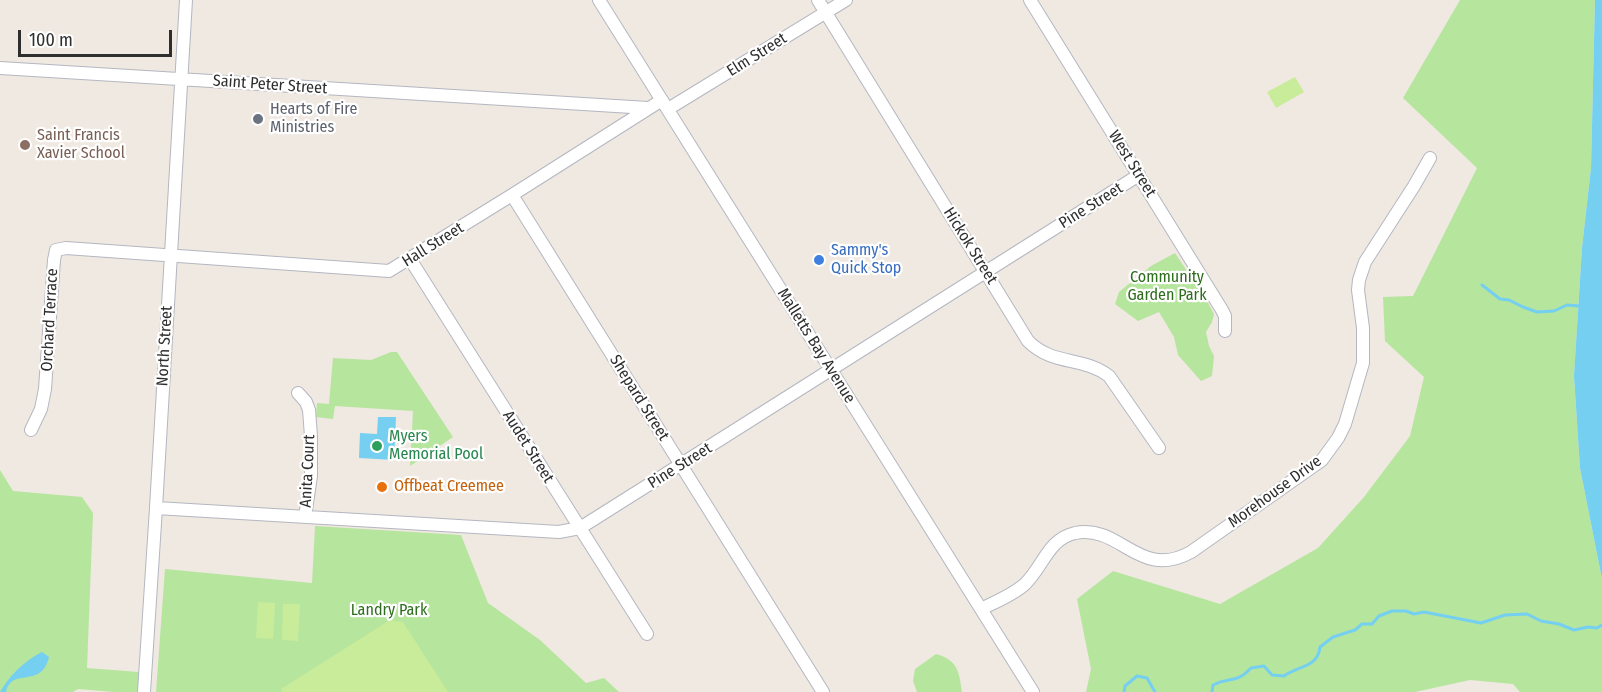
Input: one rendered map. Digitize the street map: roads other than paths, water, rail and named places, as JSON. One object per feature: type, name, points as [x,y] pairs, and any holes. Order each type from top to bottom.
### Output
[{"type":"street","name":"North Street","points":[[144,692],[186,0]]},
{"type":"street","name":"Malletts Bay Avenue","points":[[599,0],[1033,692]]},
{"type":"street","name":"Hickok Street","points":[[818,0],[1028,341],[1051,357],[1091,366],[1109,376],[1159,448]]},
{"type":"street","name":"Elm Street","points":[[665,105],[846,0]]},
{"type":"street","name":"West Street","points":[[1030,0],[1222,310],[1225,331]]},
{"type":"street","name":"Saint Peter Street","points":[[0,68],[648,108]]},
{"type":"street","name":"Hall Street","points":[[170,256],[384,272],[410,259],[648,108],[665,105]]},
{"type":"street","name":"Morehouse Drive","points":[[981,609],[1024,584],[1053,545],[1068,535],[1093,533],[1148,558],[1157,561],[1172,561],[1191,552],[1322,460],[1345,424],[1363,363],[1363,328],[1358,290],[1365,262],[1430,158]]},
{"type":"street","name":"Pine Street","points":[[156,508],[559,532],[580,528],[1139,175]]},
{"type":"street","name":"Shepard Street","points":[[512,195],[823,692]]},
{"type":"street","name":"Orchard Terrace","points":[[31,430],[41,409],[45,388],[56,250],[66,248],[170,256]]},
{"type":"street","name":"Audet Street","points":[[410,259],[647,634]]},
{"type":"street","name":"Anita Court","points":[[298,393],[306,402],[309,410],[311,436],[310,476],[304,517]]},
{"type":"water","points":[[1595,0],[1602,0],[1602,579],[1580,468],[1574,376],[1582,248],[1591,168]]},
{"type":"water","name":"Myers Memorial Pool","points":[[378,417],[396,417],[394,460],[359,458],[360,433],[377,434]]},
{"type":"water","points":[[42,652],[49,657],[40,673],[14,680],[9,684],[6,692],[0,692],[18,669]]},
{"type":"waterway","points":[[1482,285],[1500,299],[1509,300],[1537,312],[1554,311],[1567,305],[1580,306]]},
{"type":"waterway","points":[[1212,692],[1213,685],[1241,677],[1251,668],[1264,666],[1272,675],[1284,676],[1311,663],[1320,647],[1333,637],[1355,630],[1362,624],[1372,624],[1379,616],[1392,611],[1406,611],[1414,614],[1424,612],[1481,623],[1505,615],[1527,614],[1541,621],[1559,624],[1574,630],[1597,628],[1602,625]]},
{"type":"waterway","points":[[1124,692],[1125,686],[1137,676],[1147,678],[1155,692]]},
{"type":"place","name":"Hearts of Fire Ministries","points":[[258,119]]},
{"type":"place","name":"Saint Francis Xavier School","points":[[25,145]]},
{"type":"place","name":"Sammy's Quick Stop","points":[[819,260]]},
{"type":"place","name":"Myers Memorial Pool","points":[[377,446]]},
{"type":"place","name":"Offbeat Creemee","points":[[382,487]]},
{"type":"park label","name":"Community Garden Park","points":[[1167,287]]},
{"type":"park label","name":"Landry Park","points":[[389,611]]}]
